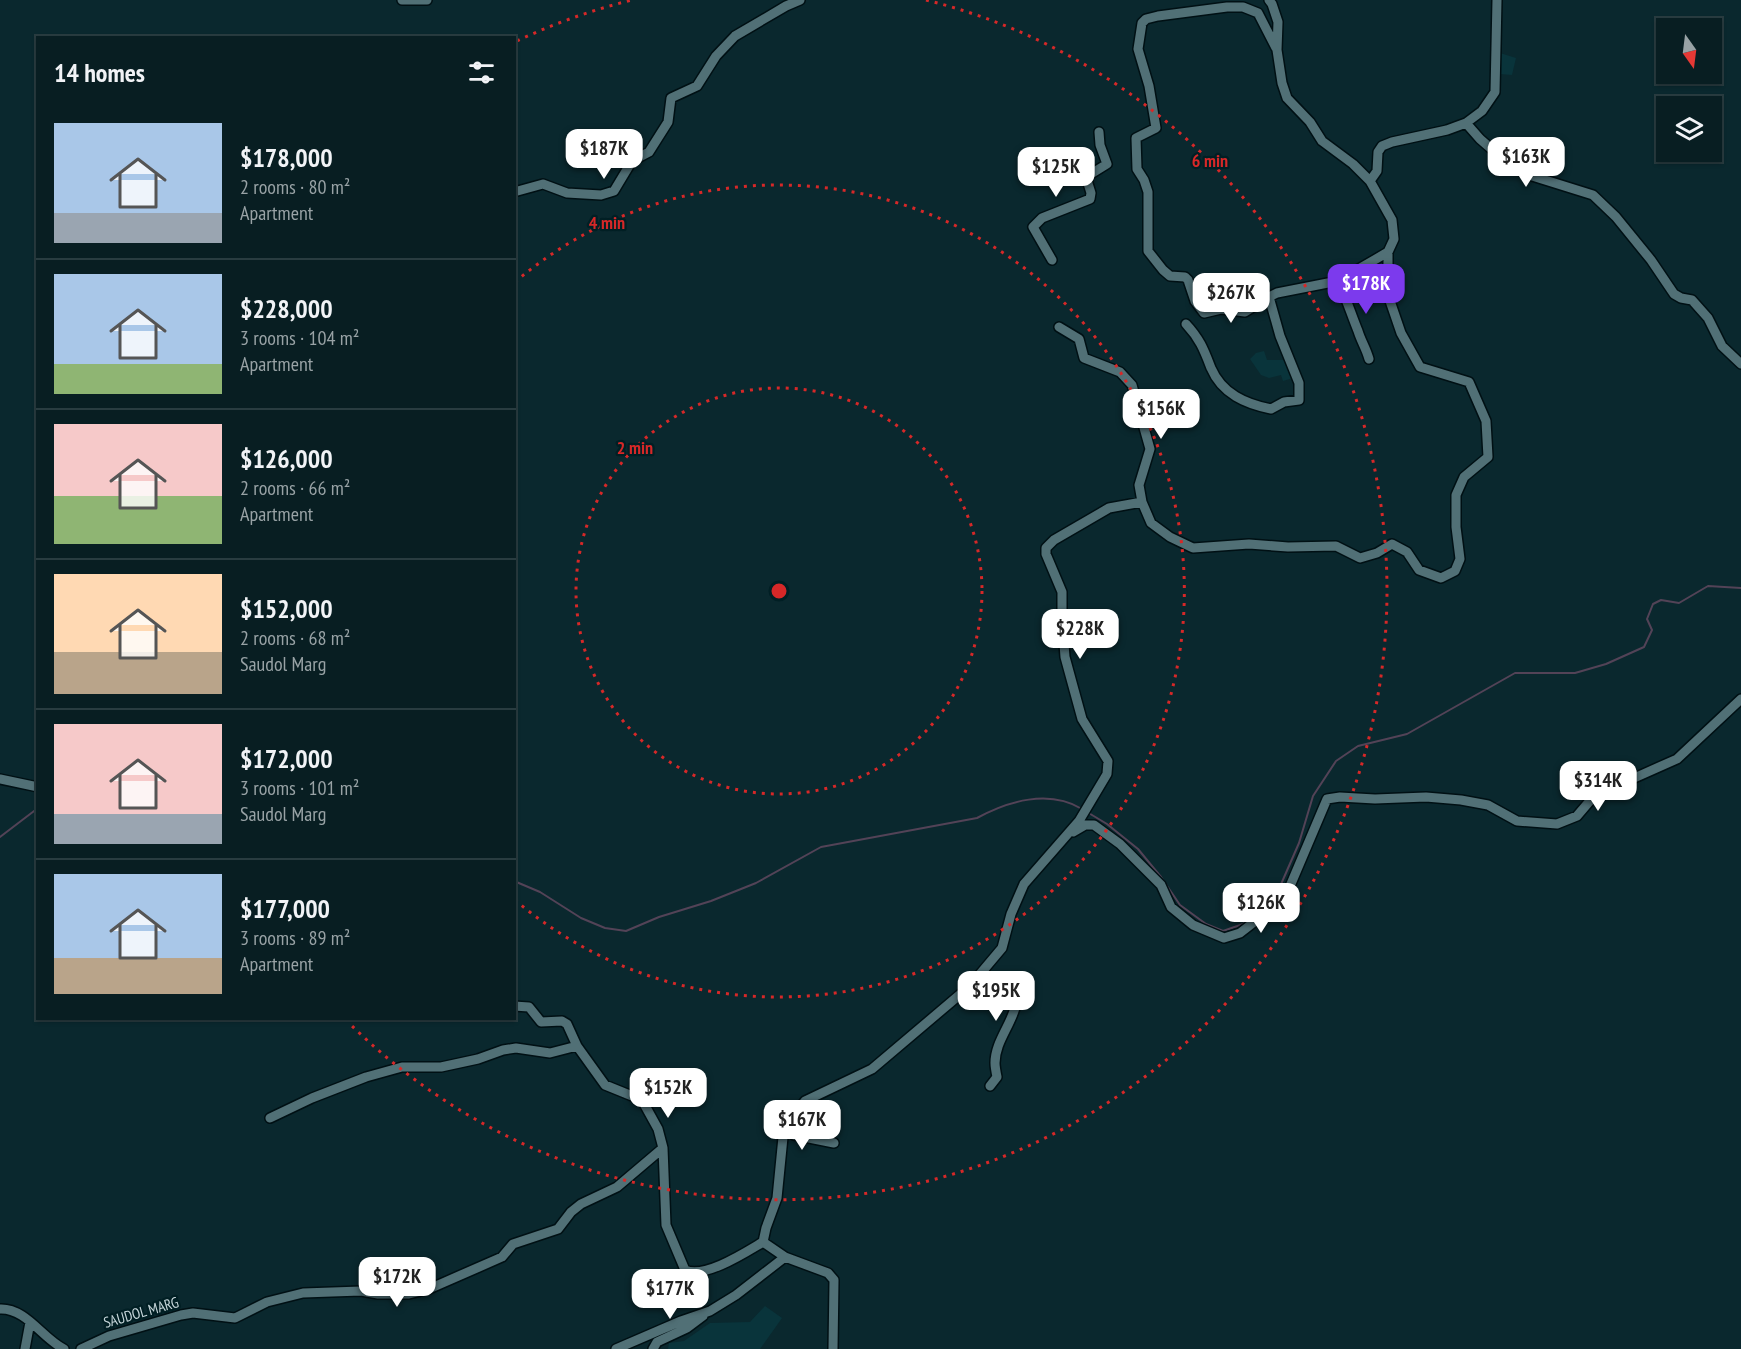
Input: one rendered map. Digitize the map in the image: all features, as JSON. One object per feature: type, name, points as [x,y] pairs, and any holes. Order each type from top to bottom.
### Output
[{"type":"street","points":[[402,0],[427,0]]},
{"type":"street","points":[[516,191],[543,184],[567,193],[601,195],[614,191],[632,161],[649,152],[668,122],[671,98],[697,86],[716,56],[735,36],[800,0]]},
{"type":"street","points":[[1059,327],[1079,339],[1084,358],[1120,372],[1132,385],[1150,449],[1139,485],[1142,502],[1151,523],[1170,537],[1193,548],[1249,544],[1288,547],[1336,546],[1360,558],[1377,553],[1392,544],[1407,552],[1419,570],[1441,578],[1455,571],[1460,559],[1456,528],[1456,495],[1464,477],[1488,457],[1486,421],[1469,382],[1420,367],[1401,333],[1388,295],[1388,252],[1394,239],[1392,220],[1370,181],[1353,164],[1322,141],[1310,122],[1287,98],[1277,50],[1278,22],[1269,0]]},
{"type":"street","points":[[1370,181],[1377,171],[1378,152],[1382,146],[1438,133],[1466,123],[1482,111],[1495,92],[1497,0]]},
{"type":"street","points":[[1277,50],[1258,13],[1243,7],[1158,15],[1142,23],[1138,49],[1149,86],[1156,128],[1136,138],[1137,169],[1148,192],[1148,251],[1170,276],[1185,277],[1188,280],[1196,301],[1204,312],[1221,309],[1245,312],[1277,293],[1338,280],[1388,252]]},
{"type":"street","points":[[1466,123],[1480,139],[1510,165],[1529,175],[1593,195],[1616,217],[1651,260],[1674,294],[1692,300],[1708,318],[1722,346],[1741,364]]},
{"type":"street","points":[[1052,260],[1033,227],[1042,218],[1090,199],[1091,193],[1086,177],[1107,164],[1100,145],[1100,132]]},
{"type":"street","points":[[1338,280],[1359,334],[1365,343],[1369,359]]},
{"type":"street","points":[[1186,324],[1204,346],[1212,371],[1221,384],[1237,399],[1271,409],[1284,402],[1299,400],[1297,378],[1280,336],[1269,297]]},
{"type":"street","points":[[764,1242],[766,1228],[777,1198],[784,1128],[805,1101],[872,1069],[970,986],[1002,948],[1011,914],[1024,884],[1068,834],[1088,807],[1107,774],[1108,761],[1082,719],[1065,657],[1062,592],[1046,549],[1054,540],[1109,508],[1142,502]]},
{"type":"street","points":[[1068,834],[1085,825],[1094,825],[1120,844],[1161,885],[1171,907],[1193,925],[1224,938],[1240,933],[1285,898],[1327,799],[1340,797],[1449,799],[1488,805],[1517,821],[1557,824],[1577,816],[1600,789],[1632,779],[1677,759],[1741,699]]},
{"type":"street","points":[[0,779],[36,787]]},
{"type":"street","points":[[970,986],[1009,983],[1016,986],[1019,997],[1009,1026],[998,1047],[994,1062],[997,1077],[990,1086]]},
{"type":"street","points":[[516,1006],[529,1007],[542,1022],[562,1021],[567,1024],[577,1046],[605,1085],[642,1100],[658,1129],[663,1148],[666,1226],[686,1270],[695,1273],[731,1261],[764,1242]]},
{"type":"street","points":[[270,1118],[312,1098],[366,1077],[402,1067],[441,1067],[469,1062],[516,1048],[550,1053],[577,1046]]},
{"type":"street","points":[[784,1128],[794,1136],[834,1143]]},
{"type":"street","name":"SAUDOL MARG","points":[[81,1349],[110,1336],[182,1315],[193,1313],[235,1318],[267,1302],[303,1293],[362,1291],[378,1294],[410,1294],[429,1289],[502,1257],[513,1244],[558,1229],[571,1212],[581,1204],[617,1187],[663,1148]]},
{"type":"street","points":[[764,1242],[785,1257],[828,1273],[834,1280],[833,1349]]},
{"type":"street","points":[[653,1349],[657,1342],[687,1328],[736,1295],[785,1257]]},
{"type":"street","points":[[0,1309],[8,1309],[28,1319],[45,1337],[63,1349]]},
{"type":"street","points":[[616,1349],[710,1311]]},
{"type":"street","points":[[25,1349],[30,1322]]},
{"type":"shaded area","points":[[1500,53],[1516,58],[1512,75],[1500,74]]},
{"type":"shaded area","points":[[1264,351],[1267,360],[1287,360],[1293,378],[1283,381],[1281,375],[1269,378],[1261,375],[1250,359],[1256,353]]},
{"type":"shaded area","points":[[765,1306],[782,1318],[760,1349],[668,1349],[669,1343],[684,1341],[710,1323],[750,1322]]},
{"type":"waterway","points":[[1087,812],[1107,824],[1138,849],[1180,905],[1206,924],[1223,931],[1243,924],[1275,898],[1299,843],[1313,796],[1336,761],[1358,746],[1407,734],[1515,673],[1575,673],[1606,664],[1644,647],[1652,630],[1647,619],[1653,604],[1661,600],[1679,603],[1708,586],[1741,588]]},
{"type":"waterway","points":[[516,882],[540,892],[581,918],[605,928],[626,931],[756,883],[821,847],[977,818],[1015,802],[1056,800],[1082,809]]},
{"type":"waterway","points":[[0,837],[36,810]]}]
